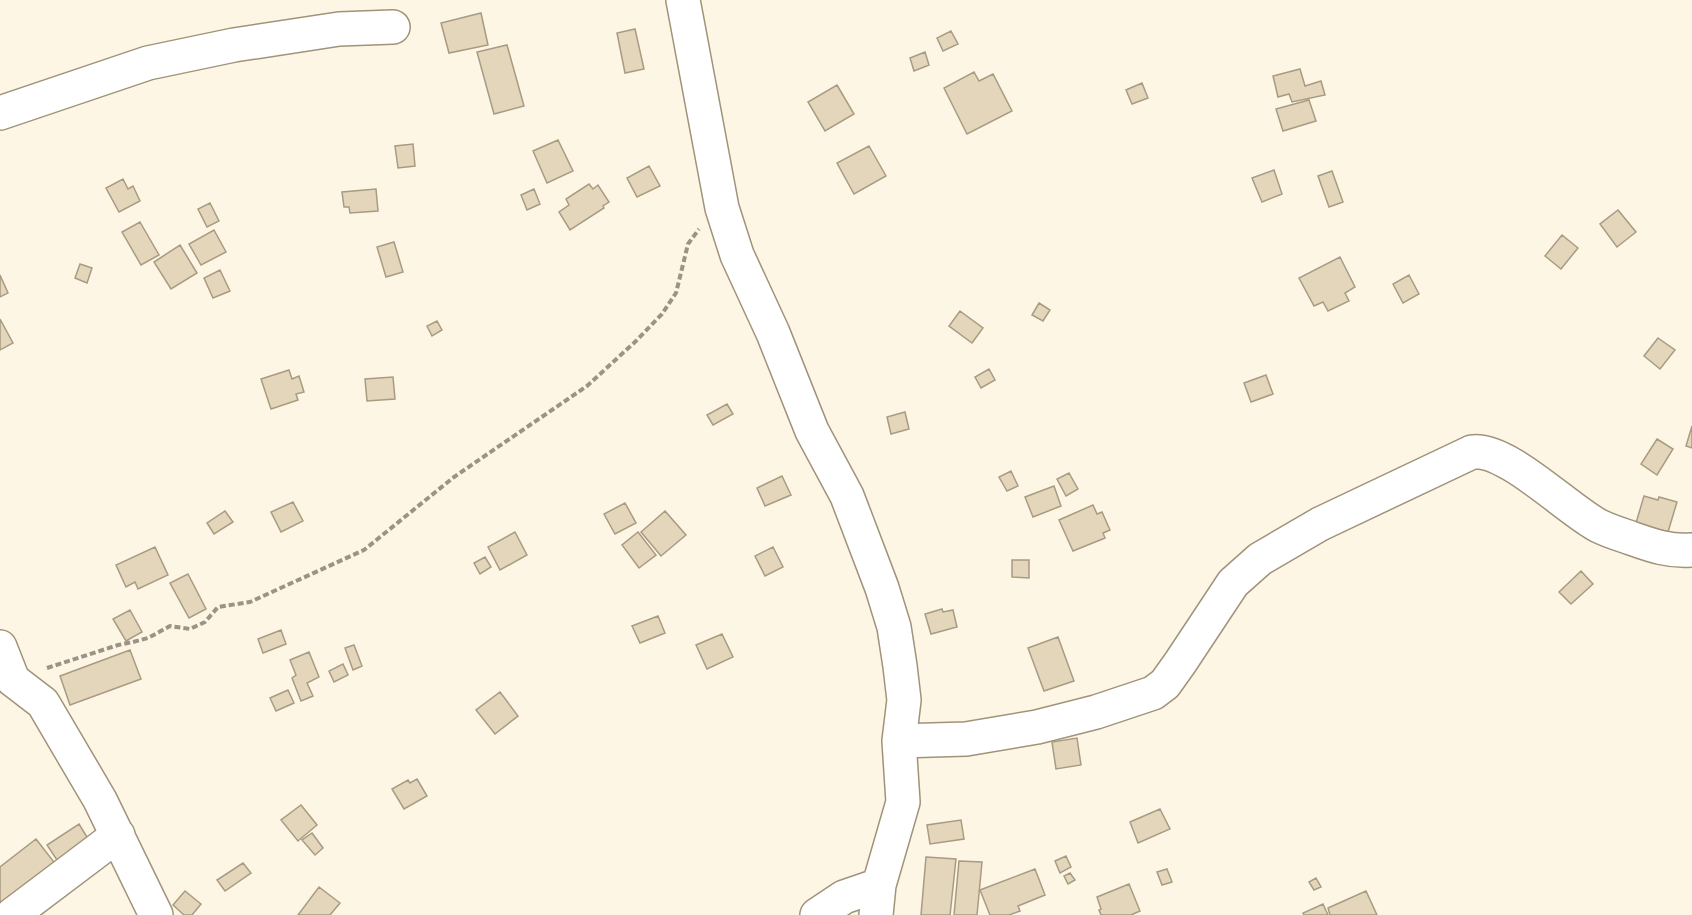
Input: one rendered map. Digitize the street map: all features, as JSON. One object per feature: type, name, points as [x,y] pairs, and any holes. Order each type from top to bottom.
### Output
[{"type":"street","points":[[684,0],[722,208],[737,255],[773,333],[812,431],[848,496],[894,627],[900,666],[904,700],[899,741],[903,802],[878,900],[844,897],[817,915]]},
{"type":"street","points":[[0,113],[148,63],[234,45],[339,28],[393,27]]},
{"type":"street","points":[[899,741],[966,739],[1037,727],[1096,712],[1153,693],[1165,684],[1233,583],[1260,559],[1320,524],[1472,452],[1486,452],[1506,462],[1598,526],[1657,548],[1671,551],[1692,550]]},
{"type":"street","points":[[0,647],[13,680],[43,704],[100,800],[156,915]]},
{"type":"street","points":[[12,915],[118,835]]},
{"type":"path","points":[[13,680],[118,645],[148,638],[170,626],[190,628],[206,622],[218,607],[250,602],[364,550],[454,477],[587,386],[636,341],[662,314],[676,293],[688,244],[704,222],[722,208]]},
{"type":"building","points":[[481,13],[488,45],[449,53],[441,23]]},
{"type":"building","points":[[635,29],[644,69],[625,73],[617,33]]},
{"type":"building","points":[[951,31],[958,44],[943,51],[937,38]]},
{"type":"building","points":[[507,45],[524,106],[494,114],[477,52]]},
{"type":"building","points":[[925,52],[929,65],[914,71],[910,58]]},
{"type":"building","points":[[1300,69],[1305,86],[1321,81],[1325,95],[1292,102],[1289,94],[1278,97],[1273,76]]},
{"type":"building","points":[[974,72],[979,81],[993,74],[1012,111],[967,134],[944,88]]},
{"type":"building","points":[[1142,83],[1148,98],[1132,104],[1126,90]]},
{"type":"building","points":[[837,85],[854,114],[825,131],[808,102]]},
{"type":"building","points":[[1309,100],[1316,121],[1283,131],[1276,109]]},
{"type":"building","points":[[558,140],[573,171],[547,183],[533,151]]},
{"type":"building","points":[[413,144],[415,166],[398,168],[395,146]]},
{"type":"building","points":[[869,146],[886,176],[854,194],[837,163]]},
{"type":"building","points":[[649,166],[660,186],[637,197],[627,178]]},
{"type":"building","points":[[1274,170],[1282,194],[1262,202],[1252,178]]},
{"type":"building","points":[[1332,171],[1343,202],[1329,207],[1318,176]]},
{"type":"building","points":[[123,179],[128,189],[133,186],[140,201],[119,212],[106,188]]},
{"type":"building","points":[[589,184],[593,189],[598,185],[609,202],[603,206],[604,208],[570,230],[559,212],[569,205],[566,199]]},
{"type":"building","points":[[376,189],[378,211],[350,213],[349,207],[344,207],[342,192]]},
{"type":"building","points":[[534,189],[540,204],[527,210],[521,195]]},
{"type":"building","points":[[210,203],[219,221],[207,227],[198,209]]},
{"type":"building","points":[[1618,210],[1636,232],[1617,247],[1600,224]]},
{"type":"building","points":[[140,222],[159,255],[141,265],[122,232]]},
{"type":"building","points":[[214,230],[226,252],[201,265],[189,244]]},
{"type":"building","points":[[1562,235],[1578,248],[1561,269],[1545,256]]},
{"type":"building","points":[[394,242],[403,272],[386,277],[377,247]]},
{"type":"building","points":[[180,245],[197,273],[171,289],[154,262]]},
{"type":"building","points":[[1340,257],[1355,287],[1345,293],[1349,301],[1328,311],[1323,302],[1314,306],[1299,278]]},
{"type":"building","points":[[80,264],[92,268],[87,283],[75,278]]},
{"type":"building","points":[[220,270],[230,291],[213,298],[204,278]]},
{"type":"building","points":[[0,275],[8,293],[0,297]]},
{"type":"building","points":[[1409,275],[1419,294],[1403,303],[1393,284]]},
{"type":"building","points":[[1039,303],[1050,310],[1043,321],[1032,315]]},
{"type":"building","points":[[960,311],[983,328],[972,343],[949,326]]},
{"type":"building","points":[[0,319],[13,343],[0,350]]},
{"type":"building","points":[[437,321],[442,330],[432,336],[427,326]]},
{"type":"building","points":[[1658,338],[1675,350],[1660,369],[1644,356]]},
{"type":"building","points":[[989,369],[995,380],[981,388],[975,377]]},
{"type":"building","points":[[289,370],[292,379],[299,376],[304,392],[296,394],[298,400],[271,409],[261,379]]},
{"type":"building","points":[[1266,375],[1273,394],[1251,402],[1244,383]]},
{"type":"building","points":[[393,377],[395,399],[367,401],[365,379]]},
{"type":"building","points":[[727,404],[733,414],[713,425],[707,415]]},
{"type":"building","points":[[905,412],[909,429],[891,434],[887,417]]},
{"type":"building","points":[[1692,426],[1692,448],[1686,446]]},
{"type":"building","points":[[1657,439],[1673,449],[1657,475],[1641,464]]},
{"type":"building","points":[[1011,471],[1018,486],[1007,491],[999,477]]},
{"type":"building","points":[[1069,473],[1078,489],[1066,496],[1057,479]]},
{"type":"building","points":[[782,476],[791,495],[765,506],[757,488]]},
{"type":"building","points":[[1054,486],[1061,506],[1033,517],[1025,497]]},
{"type":"building","points":[[1644,496],[1677,502],[1668,532],[1636,523]]},
{"type":"building","points":[[293,502],[303,521],[281,532],[271,512]]},
{"type":"building","points":[[625,503],[636,523],[615,534],[604,514]]},
{"type":"building","points":[[1093,505],[1097,514],[1102,512],[1110,530],[1103,533],[1105,538],[1073,551],[1059,520]]},
{"type":"building","points":[[225,511],[233,522],[214,534],[207,523]]},
{"type":"building","points":[[665,511],[686,535],[661,556],[641,532]]},
{"type":"building","points":[[515,532],[527,555],[500,570],[488,547]]},
{"type":"building","points":[[638,532],[656,555],[639,568],[622,545]]},
{"type":"building","points":[[155,547],[168,575],[138,589],[135,582],[126,587],[116,565]]},
{"type":"building","points":[[773,547],[783,567],[765,576],[755,556]]},
{"type":"building","points":[[485,557],[491,567],[480,574],[474,563]]},
{"type":"building","points":[[1012,560],[1029,560],[1029,578],[1012,577]]},
{"type":"building","points":[[1581,571],[1593,584],[1571,604],[1559,592]]},
{"type":"building","points":[[188,574],[206,609],[189,618],[170,583]]},
{"type":"building","points":[[942,609],[943,612],[953,610],[957,627],[931,634],[925,614]]},
{"type":"building","points":[[130,610],[142,632],[126,641],[113,619]]},
{"type":"building","points":[[658,616],[665,633],[640,643],[632,626]]},
{"type":"building","points":[[281,630],[286,644],[263,653],[258,639]]},
{"type":"building","points":[[722,634],[733,657],[707,669],[696,645]]},
{"type":"building","points":[[1058,637],[1074,681],[1044,691],[1028,648]]},
{"type":"building","points":[[354,645],[362,666],[353,670],[345,648]]},
{"type":"building","points":[[130,650],[141,679],[70,705],[60,676]]},
{"type":"building","points":[[309,652],[319,677],[307,683],[313,696],[301,701],[292,678],[296,675],[290,660]]},
{"type":"building","points":[[343,664],[348,675],[334,682],[329,671]]},
{"type":"building","points":[[288,690],[294,703],[276,711],[270,698]]},
{"type":"building","points":[[500,692],[518,716],[495,734],[476,710]]},
{"type":"building","points":[[1077,738],[1081,765],[1056,769],[1052,742]]},
{"type":"building","points":[[417,779],[427,796],[404,809],[392,789],[408,780],[410,783]]},
{"type":"building","points":[[301,805],[317,825],[298,841],[281,820]]},
{"type":"building","points":[[1160,809],[1170,829],[1138,843],[1130,822]]},
{"type":"building","points":[[961,820],[964,839],[930,844],[927,825]]},
{"type":"building","points":[[79,824],[90,842],[59,863],[47,845]]},
{"type":"building","points":[[312,833],[323,848],[315,855],[302,840]]},
{"type":"building","points":[[36,839],[57,866],[0,911],[0,867]]},
{"type":"building","points":[[1066,856],[1071,867],[1060,873],[1055,861]]},
{"type":"building","points":[[926,857],[956,859],[950,915],[921,915]]},
{"type":"building","points":[[959,861],[982,862],[977,915],[954,915]]},
{"type":"building","points":[[243,863],[251,873],[225,891],[217,880]]},
{"type":"building","points":[[1035,869],[1045,895],[1018,906],[1020,911],[1009,915],[990,915],[980,890]]},
{"type":"building","points":[[1167,869],[1172,882],[1162,885],[1157,872]]},
{"type":"building","points":[[1070,873],[1075,880],[1068,884],[1064,876]]},
{"type":"building","points":[[1316,878],[1321,887],[1314,890],[1309,882]]},
{"type":"building","points":[[1129,884],[1140,911],[1131,915],[1101,915],[1097,897]]},
{"type":"building","points":[[319,887],[340,903],[330,915],[298,915]]},
{"type":"building","points":[[185,891],[201,904],[192,915],[184,915],[173,905]]},
{"type":"building","points":[[1366,891],[1377,915],[1330,915],[1328,908]]},
{"type":"building","points":[[1323,904],[1328,915],[1304,915],[1303,913]]}]
